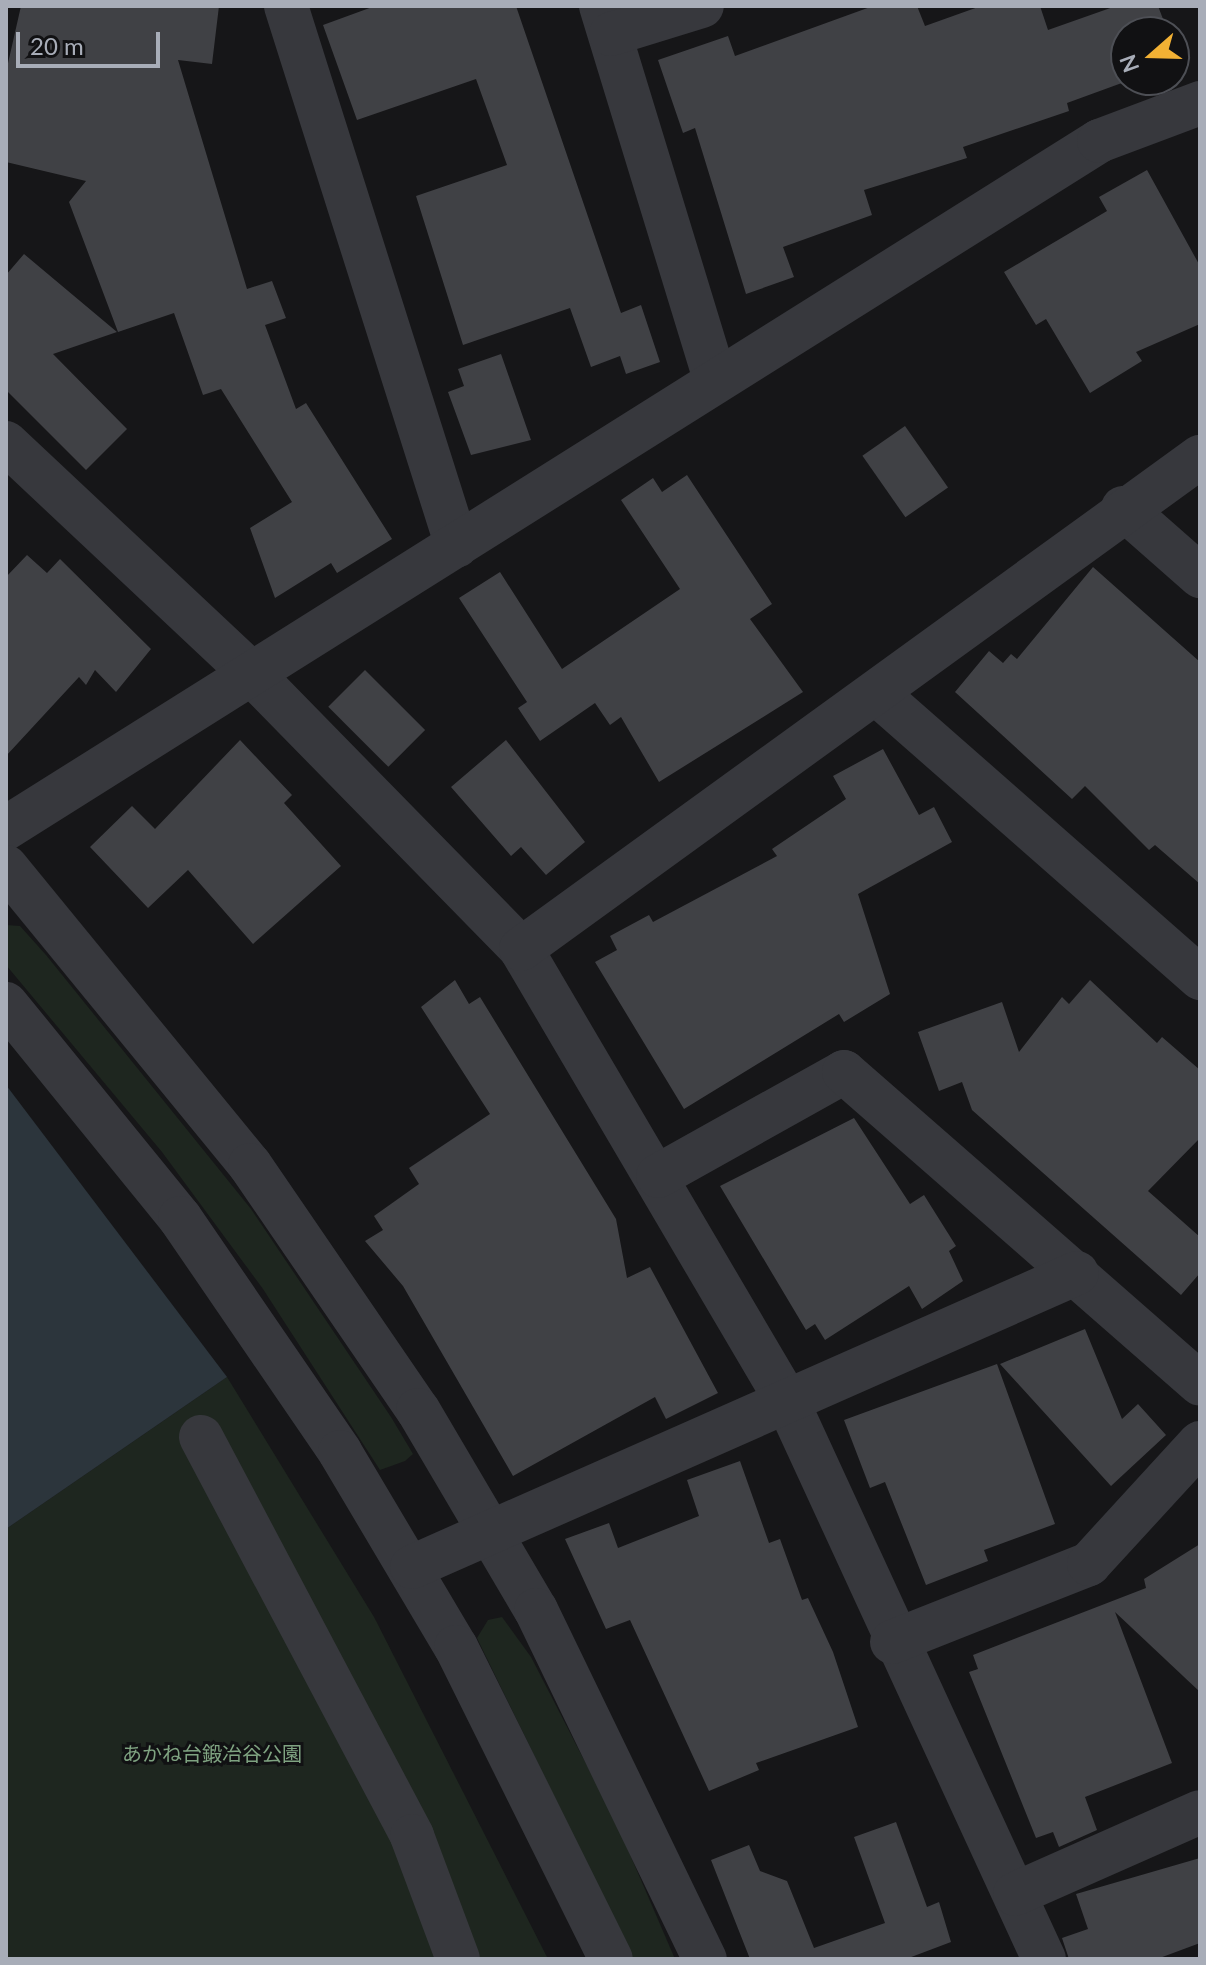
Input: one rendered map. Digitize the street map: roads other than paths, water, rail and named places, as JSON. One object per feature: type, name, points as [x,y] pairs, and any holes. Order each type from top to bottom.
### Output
[{"type":"street","points":[[286,6],[457,546]]},
{"type":"street","points":[[702,6],[606,20],[716,381]]},
{"type":"street","points":[[6,828],[1099,141],[1200,103]]},
{"type":"street","points":[[6,443],[252,674],[521,949],[658,1176],[788,1403],[892,1642],[1044,1959]]},
{"type":"street","points":[[521,949],[876,693],[1123,508],[1200,457]]},
{"type":"street","points":[[1123,508],[1200,576]]},
{"type":"street","points":[[876,693],[1200,978]]},
{"type":"street","points":[[6,867],[250,1165],[342,1293],[493,1532],[705,1959]]},
{"type":"street","points":[[6,1004],[189,1230],[412,1567],[611,1959]]},
{"type":"street","points":[[658,1176],[844,1072],[1077,1273],[1200,1384]]},
{"type":"street","points":[[412,1567],[1077,1273]]},
{"type":"street","points":[[201,1437],[412,1836],[458,1959]]},
{"type":"street","points":[[892,1642],[1089,1564],[1200,1443]]},
{"type":"street","points":[[1015,1894],[1200,1812]]},
{"type":"park label","name":"あかね台鍛冶谷公園","points":[[212,1753]]}]
